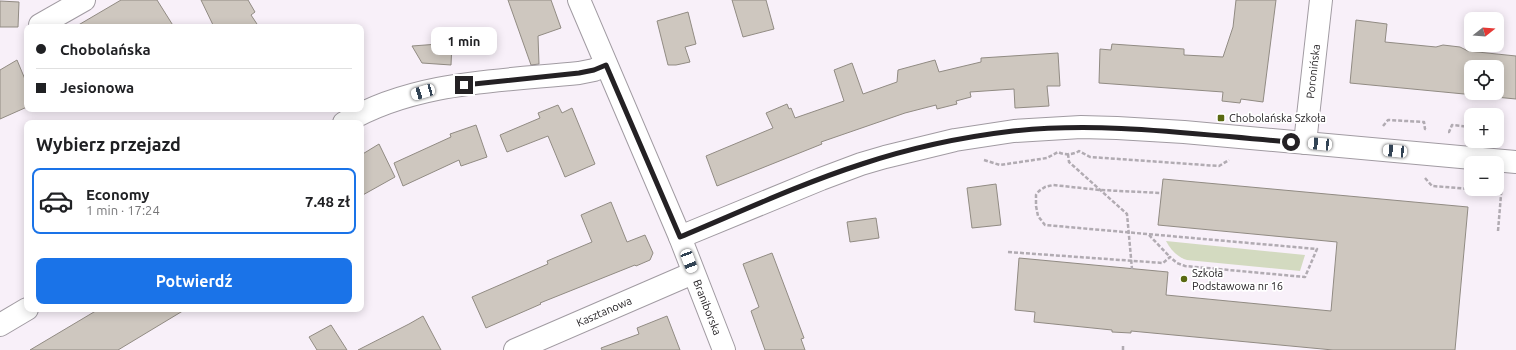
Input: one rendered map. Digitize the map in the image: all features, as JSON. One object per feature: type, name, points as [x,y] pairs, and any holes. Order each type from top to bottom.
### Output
[{"type":"street","points":[[42,24],[84,0]]},
{"type":"street","name":"Braniborska","points":[[579,0],[680,237],[724,350]]},
{"type":"street","name":"Poronińska","points":[[1305,143],[1321,0]]},
{"type":"street","points":[[350,120],[368,110],[393,100],[423,92],[476,83],[579,73],[594,70],[606,65]]},
{"type":"street","points":[[680,237],[821,178],[861,164],[931,146],[1014,131],[1117,128],[1516,162]]},
{"type":"street","name":"Kasztanowa","points":[[515,350],[693,272]]},
{"type":"street","points":[[0,324],[24,311]]},
{"type":"path","points":[[1079,151],[1090,157],[1219,166],[1234,159]]},
{"type":"path","points":[[979,159],[1000,165],[1047,158],[1058,152]]},
{"type":"path","points":[[1062,154],[1075,154]]},
{"type":"path","points":[[1068,154],[1069,162],[1127,214],[1132,269]]},
{"type":"path","points":[[1148,234],[1170,257],[1177,263],[1185,266],[1305,277],[1317,249],[1128,232],[1045,225],[1038,216],[1036,206],[1036,195],[1045,187],[1054,185],[1100,190],[1161,193]]},
{"type":"path","points":[[1498,231],[1501,196]]},
{"type":"path","points":[[1008,252],[1163,263],[1170,257]]},
{"type":"green space","points":[[1166,241],[1305,255],[1300,271],[1187,260],[1175,253]]},
{"type":"building","points":[[121,0],[157,0],[172,24],[80,24]]},
{"type":"building","points":[[201,0],[248,0],[255,12],[251,15],[257,24],[213,24]]},
{"type":"building","points":[[508,0],[551,0],[561,28],[538,36],[539,64],[531,65]]},
{"type":"building","points":[[732,0],[766,0],[774,29],[743,37]]},
{"type":"building","points":[[1236,0],[1276,0],[1263,102],[1241,99],[1240,103],[1222,101],[1223,92],[1099,83],[1100,49],[1111,50],[1112,44],[1184,49],[1184,55],[1223,57],[1233,27]]},
{"type":"building","points":[[0,1],[19,2],[18,27],[0,27]]},
{"type":"building","points":[[688,12],[696,44],[685,47],[690,62],[668,65],[657,21]]},
{"type":"building","points":[[1356,20],[1387,24],[1385,42],[1436,47],[1443,45],[1460,47],[1464,49],[1464,52],[1516,56],[1516,99],[1504,98],[1504,60],[1464,60],[1464,94],[1350,83]]},
{"type":"building","points":[[452,43],[451,65],[422,63],[412,46]]},
{"type":"building","points":[[1058,53],[1060,86],[1047,86],[1049,106],[1015,108],[1014,89],[970,92],[971,97],[956,101],[957,104],[937,109],[936,105],[905,113],[821,142],[822,144],[717,186],[706,156],[773,128],[766,113],[787,104],[789,109],[791,108],[795,118],[844,101],[834,70],[852,63],[863,94],[897,82],[898,70],[935,60],[939,72],[981,62],[981,58]]},
{"type":"building","points":[[17,60],[24,77],[24,108],[0,119],[0,70]]},
{"type":"building","points":[[558,105],[562,113],[572,108],[595,164],[565,177],[548,136],[507,152],[500,135],[540,118],[538,113]]},
{"type":"building","points":[[476,125],[487,157],[461,166],[459,160],[403,186],[394,163],[451,137],[450,134]]},
{"type":"building","points":[[379,144],[395,177],[364,194],[364,153]]},
{"type":"building","points":[[1163,179],[1468,207],[1455,350],[1333,350],[1131,331],[1131,333],[1112,332],[1112,330],[1034,322],[1035,312],[1015,310],[1019,258],[1168,272],[1166,295],[1331,311],[1337,242],[1158,225]]},
{"type":"building","points":[[996,184],[1001,225],[972,228],[967,188]]},
{"type":"building","points":[[611,202],[627,242],[645,235],[653,253],[650,260],[540,303],[541,304],[486,328],[472,297],[548,264],[547,261],[592,242],[581,215]]},
{"type":"building","points":[[876,218],[879,238],[850,242],[847,222]]},
{"type":"building","points":[[772,253],[804,338],[801,339],[805,350],[765,350],[751,311],[759,307],[743,264]]},
{"type":"building","points":[[94,312],[181,312],[118,350],[30,350]]},
{"type":"building","points":[[423,316],[441,350],[358,350],[409,324]]},
{"type":"building","points":[[667,316],[680,350],[602,350],[601,348],[639,334],[637,328]]},
{"type":"building","points":[[331,325],[347,350],[317,350],[309,337]]},
{"type":"place","name":"Chobolańska Szkoła","points":[[1221,118]]},
{"type":"place","name":"Szkoła Podstawowa nr 16","points":[[1184,279]]},
{"type":"route","points":[[464,85],[587,72],[606,65],[680,237],[821,178],[861,164],[955,140],[986,135],[1014,131],[1081,127],[1184,132],[1291,142]]}]
